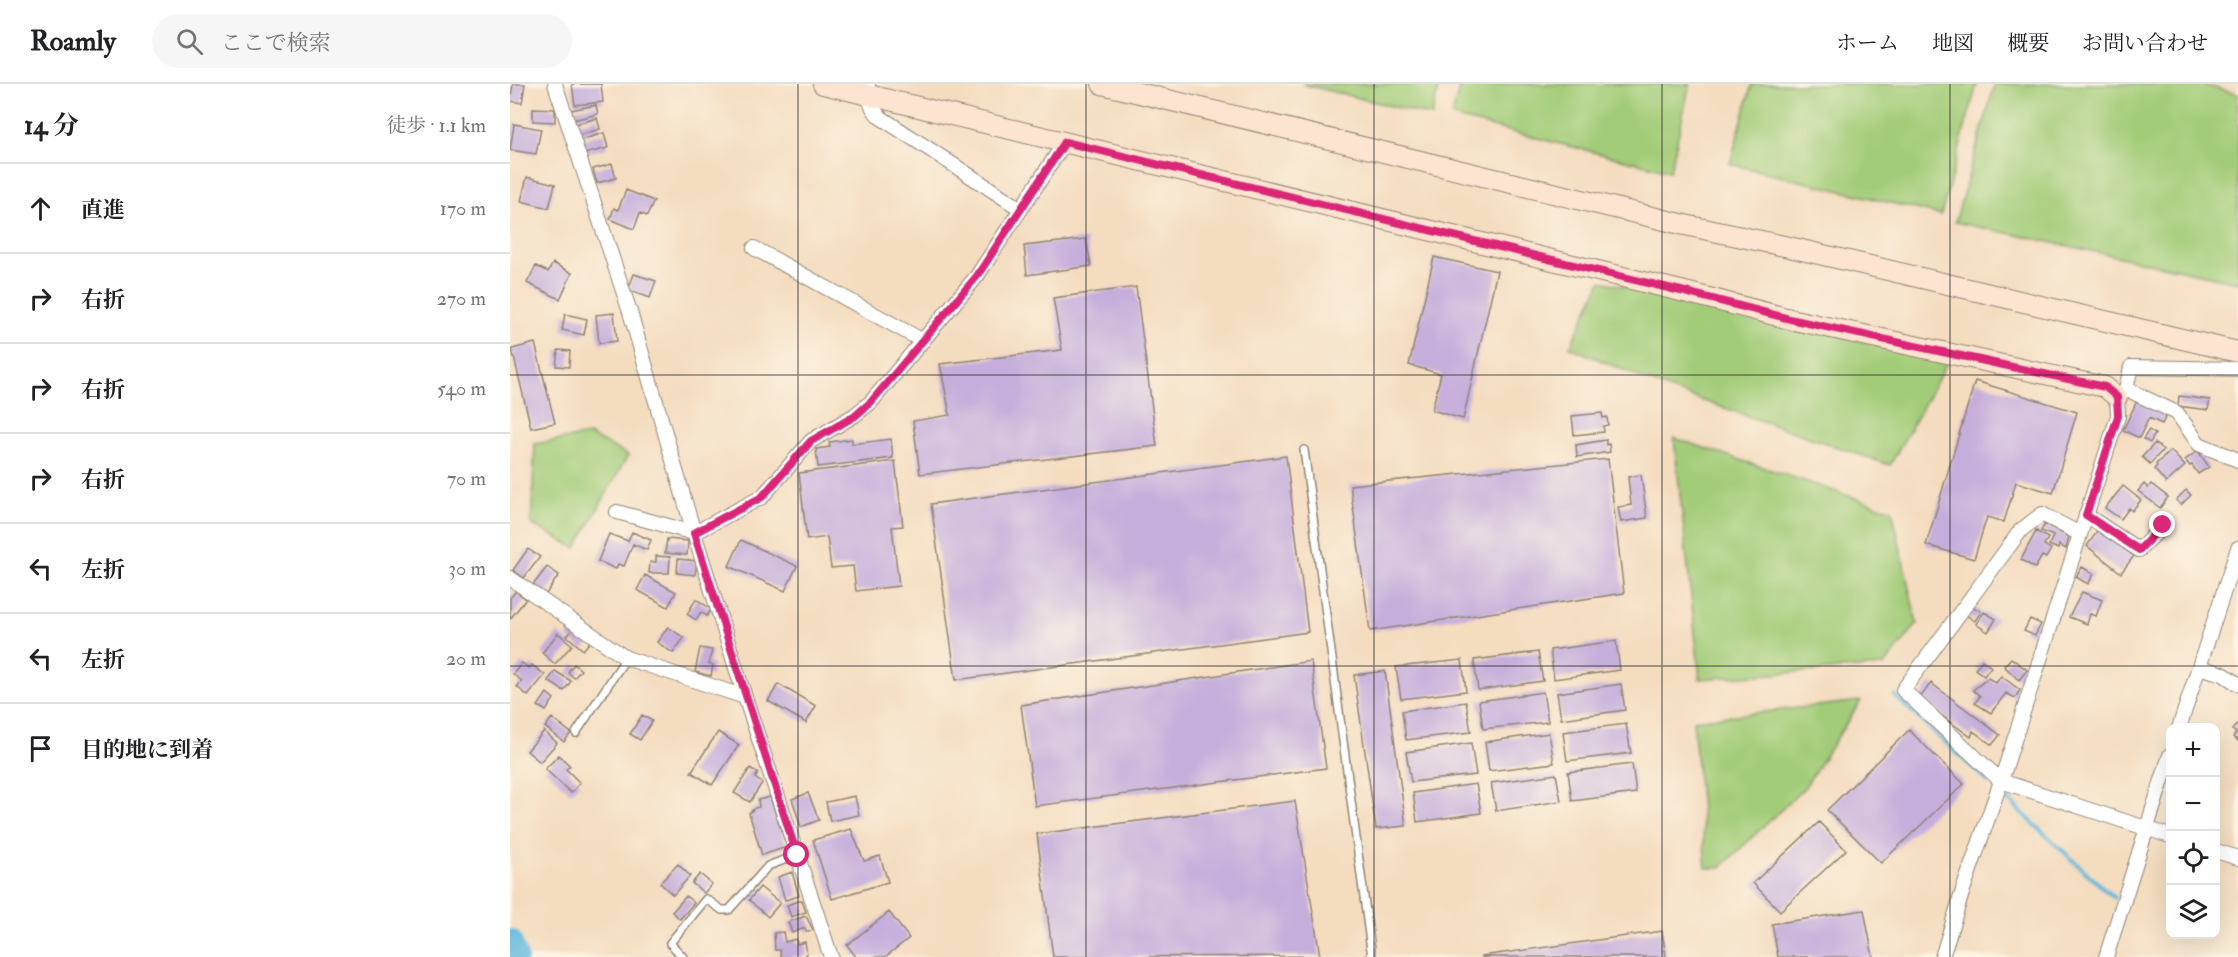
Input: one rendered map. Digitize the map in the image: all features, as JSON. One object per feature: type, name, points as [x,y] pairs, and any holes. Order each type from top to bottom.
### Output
[{"type":"street","points":[[555,84],[630,312],[694,533],[745,697],[831,957]]},
{"type":"street","points":[[823,84],[868,89],[1065,142],[1794,320],[2105,387],[2177,413],[2199,444],[2238,460]]},
{"type":"street","points":[[1102,84],[1685,225],[2238,352]]},
{"type":"street","points":[[868,89],[871,108],[880,117],[1021,210]]},
{"type":"street","points":[[617,512],[694,533],[762,497],[811,441],[855,416],[871,402],[977,276],[1065,142]]},
{"type":"street","points":[[754,248],[923,340]]},
{"type":"street","points":[[1942,957],[2118,416],[2122,393],[2131,367],[2238,369]]},
{"type":"street","points":[[2080,534],[2042,514],[2021,530],[1903,690],[2001,781],[2166,835]]},
{"type":"street","points":[[2086,515],[2139,550],[2163,525]]},
{"type":"street","points":[[2181,723],[2238,548]]},
{"type":"street","points":[[510,578],[626,658],[745,697]]},
{"type":"street","points":[[2199,667],[2223,674],[2238,684]]},
{"type":"street","points":[[2106,957],[2166,767]]},
{"type":"street","points":[[2220,852],[2238,858]]},
{"type":"lane","points":[[1304,450],[1372,957]]},
{"type":"lane","points":[[576,733],[626,658]]},
{"type":"lane","points":[[683,957],[670,943],[706,899],[722,910],[729,910],[768,866],[797,855]]},
{"type":"green space","points":[[1302,84],[1439,84],[1432,116]]},
{"type":"green space","points":[[1460,84],[1690,84],[1670,171],[1452,117]]},
{"type":"green space","points":[[1752,84],[1977,84],[1941,215],[1730,164]]},
{"type":"green space","points":[[1995,84],[2200,84],[2238,94],[2238,282],[1955,222]]},
{"type":"green space","points":[[1601,281],[1948,361],[1890,465],[1663,387],[1570,347]]},
{"type":"green space","points":[[589,435],[628,455],[576,548],[531,524],[535,444]]},
{"type":"green space","points":[[1674,438],[1892,510],[1917,624],[1884,666],[1700,679]]},
{"type":"green space","points":[[1861,701],[1804,788],[1720,868],[1706,868],[1693,720]]},
{"type":"building","points":[[513,84],[525,84],[522,103],[510,101]]},
{"type":"building","points":[[572,84],[601,84],[603,102],[575,105]]},
{"type":"building","points":[[596,105],[598,114],[573,120],[571,110]]},
{"type":"building","points":[[533,108],[555,109],[555,122],[533,121]]},
{"type":"building","points":[[597,118],[600,129],[576,136],[573,125]]},
{"type":"building","points":[[514,124],[541,129],[536,154],[510,150]]},
{"type":"building","points":[[604,133],[608,148],[584,154],[581,140]]},
{"type":"building","points":[[612,164],[616,178],[597,183],[593,169]]},
{"type":"building","points":[[527,177],[555,184],[549,208],[521,201]]},
{"type":"building","points":[[626,190],[654,201],[647,216],[640,213],[634,229],[610,219],[614,208],[618,210]]},
{"type":"building","points":[[1086,239],[1091,266],[1027,275],[1024,246]]},
{"type":"building","points":[[1434,257],[1497,271],[1463,419],[1432,410],[1441,374],[1409,365]]},
{"type":"building","points":[[553,263],[572,273],[560,299],[527,283],[536,266],[548,272]]},
{"type":"building","points":[[634,274],[656,281],[650,298],[628,290]]},
{"type":"building","points":[[1136,287],[1157,446],[920,474],[913,421],[950,415],[940,364],[1062,350],[1053,298]]},
{"type":"building","points":[[614,313],[617,341],[599,343],[596,315]]},
{"type":"building","points":[[565,314],[587,319],[584,335],[562,330]]},
{"type":"building","points":[[535,343],[555,423],[531,428],[512,349]]},
{"type":"building","points":[[558,350],[570,351],[569,367],[556,366]]},
{"type":"building","points":[[1975,381],[2077,412],[2053,493],[2016,482],[2004,522],[1987,517],[1974,559],[1926,545]]},
{"type":"building","points":[[2179,396],[2210,400],[2208,410],[2178,406]]},
{"type":"building","points":[[2138,399],[2167,414],[2162,424],[2149,418],[2139,438],[2123,430]]},
{"type":"building","points":[[1602,413],[1603,418],[1607,417],[1608,425],[1603,426],[1604,432],[1574,435],[1572,416]]},
{"type":"building","points":[[2149,430],[2155,434],[2150,443],[2143,439]]},
{"type":"building","points":[[852,439],[852,444],[891,439],[893,458],[818,467],[816,449],[830,447],[829,442]]},
{"type":"building","points":[[1606,440],[1610,452],[1577,457],[1576,445]]},
{"type":"building","points":[[2155,443],[2163,450],[2150,464],[2142,457]]},
{"type":"building","points":[[2171,451],[2185,466],[2166,483],[2154,469],[2156,464]]},
{"type":"building","points":[[2198,451],[2209,467],[2198,474],[2185,460]]},
{"type":"building","points":[[1286,456],[1308,632],[956,680],[931,504]]},
{"type":"building","points":[[1608,459],[1624,593],[1370,631],[1350,485]]},
{"type":"building","points":[[895,461],[903,526],[892,527],[899,586],[856,591],[853,566],[831,568],[827,537],[807,540],[799,473]]},
{"type":"building","points":[[1641,475],[1647,518],[1621,522],[1618,507],[1631,505],[1628,477]]},
{"type":"building","points":[[2144,484],[2148,488],[2151,484],[2168,497],[2160,508],[2138,491]]},
{"type":"building","points":[[2123,486],[2141,500],[2132,511],[2129,508],[2121,519],[2105,508]]},
{"type":"building","points":[[2186,490],[2191,495],[2181,505],[2176,500]]},
{"type":"building","points":[[2045,524],[2069,537],[2066,549],[2059,545],[2058,549],[2049,545],[2053,536],[2041,531]]},
{"type":"building","points":[[2098,530],[2134,556],[2121,573],[2087,546]]},
{"type":"building","points":[[2036,531],[2048,538],[2044,545],[2051,549],[2046,558],[2042,556],[2035,568],[2021,560]]},
{"type":"building","points":[[632,532],[651,540],[647,550],[633,544],[624,566],[618,564],[616,569],[598,561],[609,534],[628,541]]},
{"type":"building","points":[[667,539],[688,541],[687,555],[665,553]]},
{"type":"building","points":[[741,540],[797,566],[785,591],[729,566]]},
{"type":"building","points":[[528,549],[540,557],[524,578],[513,570]]},
{"type":"building","points":[[656,556],[670,557],[669,573],[649,573],[650,562],[656,562]]},
{"type":"building","points":[[678,559],[697,561],[695,575],[677,573]]},
{"type":"building","points":[[547,567],[559,575],[546,594],[533,585]]},
{"type":"building","points":[[2082,567],[2094,574],[2088,584],[2076,577]]},
{"type":"building","points":[[645,575],[676,592],[668,607],[637,590]]},
{"type":"building","points":[[516,591],[526,599],[510,619],[510,598]]},
{"type":"building","points":[[2082,592],[2102,600],[2096,616],[2090,614],[2087,624],[2069,617]]},
{"type":"building","points":[[696,599],[711,609],[707,616],[701,612],[696,620],[687,614]]},
{"type":"building","points":[[1972,606],[1981,612],[1975,621],[1966,615]]},
{"type":"building","points":[[1984,612],[1996,619],[1988,632],[1976,624]]},
{"type":"building","points":[[2030,619],[2041,624],[2035,636],[2024,631]]},
{"type":"building","points":[[668,627],[684,638],[673,653],[657,642]]},
{"type":"building","points":[[574,628],[590,642],[583,650],[567,636]]},
{"type":"building","points":[[558,633],[572,645],[555,664],[542,653]]},
{"type":"building","points":[[1616,641],[1620,670],[1554,679],[1550,650]]},
{"type":"building","points":[[700,648],[712,650],[709,664],[713,665],[711,676],[695,672]]},
{"type":"building","points":[[1538,652],[1543,681],[1478,690],[1474,660]]},
{"type":"building","points":[[2011,658],[2027,670],[2019,680],[2004,666]]},
{"type":"building","points":[[1462,660],[1466,691],[1401,699],[1396,667]]},
{"type":"building","points":[[1982,660],[1991,667],[1984,676],[1975,669]]},
{"type":"building","points":[[1311,661],[1326,768],[1035,806],[1021,705]]},
{"type":"building","points":[[522,663],[529,668],[532,665],[545,675],[528,696],[517,687],[522,681],[513,674]]},
{"type":"building","points":[[574,664],[581,670],[574,678],[568,672]]},
{"type":"building","points":[[555,671],[571,681],[564,691],[548,681]]},
{"type":"building","points":[[1385,671],[1406,826],[1376,829],[1354,675]]},
{"type":"building","points":[[2001,676],[2020,690],[2015,698],[2006,693],[1991,713],[1975,703],[1980,696],[1973,690],[1988,678],[1996,683]]},
{"type":"building","points":[[1931,683],[2000,735],[1992,745],[1973,731],[1971,737],[1919,699]]},
{"type":"building","points":[[778,684],[816,706],[806,723],[768,701]]},
{"type":"building","points":[[1621,684],[1625,710],[1561,719],[1557,693]]},
{"type":"building","points":[[1543,692],[1548,722],[1483,729],[1479,701]]},
{"type":"building","points":[[547,693],[554,699],[546,711],[538,706]]},
{"type":"building","points":[[1466,702],[1471,732],[1406,740],[1402,711]]},
{"type":"building","points":[[642,715],[652,721],[640,740],[630,734]]},
{"type":"building","points":[[552,718],[571,733],[564,742],[545,727]]},
{"type":"building","points":[[2238,723],[2238,741],[2233,737],[2236,733],[2232,730]]},
{"type":"building","points":[[1626,724],[1631,753],[1567,761],[1563,732]]},
{"type":"building","points":[[1909,730],[1964,784],[1881,863],[1827,810]]},
{"type":"building","points":[[544,731],[557,743],[540,762],[527,751]]},
{"type":"building","points":[[718,732],[739,745],[712,785],[691,772]]},
{"type":"building","points":[[1549,733],[1554,763],[1489,771],[1485,742]]},
{"type":"building","points":[[1471,743],[1476,775],[1411,782],[1406,752]]},
{"type":"building","points":[[559,755],[570,766],[566,769],[580,783],[571,793],[545,769]]},
{"type":"building","points":[[1632,764],[1636,793],[1572,801],[1568,772]]},
{"type":"building","points":[[750,768],[758,773],[755,778],[762,783],[750,802],[734,793]]},
{"type":"building","points":[[1556,774],[1561,801],[1496,811],[1491,783]]},
{"type":"building","points":[[1476,784],[1481,813],[1417,822],[1413,793]]},
{"type":"building","points":[[808,793],[819,820],[801,827],[792,799]]},
{"type":"building","points":[[855,796],[859,815],[830,821],[826,802]]},
{"type":"building","points":[[770,797],[787,847],[762,855],[749,813],[759,807],[758,800]]},
{"type":"building","points":[[1295,801],[1320,956],[1053,957],[1037,834]]},
{"type":"building","points":[[1819,822],[1846,850],[1780,911],[1753,883]]},
{"type":"building","points":[[851,829],[864,861],[880,856],[888,882],[832,899],[813,840]]},
{"type":"building","points":[[678,864],[690,876],[673,895],[660,883]]},
{"type":"building","points":[[792,872],[799,896],[785,900],[778,877]]},
{"type":"building","points":[[700,874],[712,884],[704,893],[692,883]]},
{"type":"building","points":[[760,887],[780,903],[768,917],[749,900]]},
{"type":"building","points":[[686,896],[694,903],[680,919],[672,912]]},
{"type":"building","points":[[802,900],[806,912],[791,917],[787,905]]},
{"type":"building","points":[[1864,910],[1873,957],[1778,957],[1772,924]]},
{"type":"building","points":[[889,912],[909,938],[885,957],[856,957],[847,945]]},
{"type":"building","points":[[806,916],[813,930],[807,932],[805,928],[792,933],[788,922]]},
{"type":"building","points":[[1662,931],[1666,957],[1482,957],[1482,956]]},
{"type":"building","points":[[783,932],[785,942],[796,939],[797,944],[805,942],[807,954],[803,957],[781,957],[780,950],[775,950],[774,933]]},
{"type":"waterway","points":[[1895,696],[1988,782]]},
{"type":"waterway","points":[[2007,799],[2114,898]]},
{"type":"waterway","points":[[510,941],[516,957]]},
{"type":"route","points":[[797,855],[694,533],[762,497],[811,441],[855,416],[871,402],[977,276],[1065,142],[1794,320],[2105,387],[2117,397],[2118,416],[2086,515],[2139,550],[2163,525]]}]
